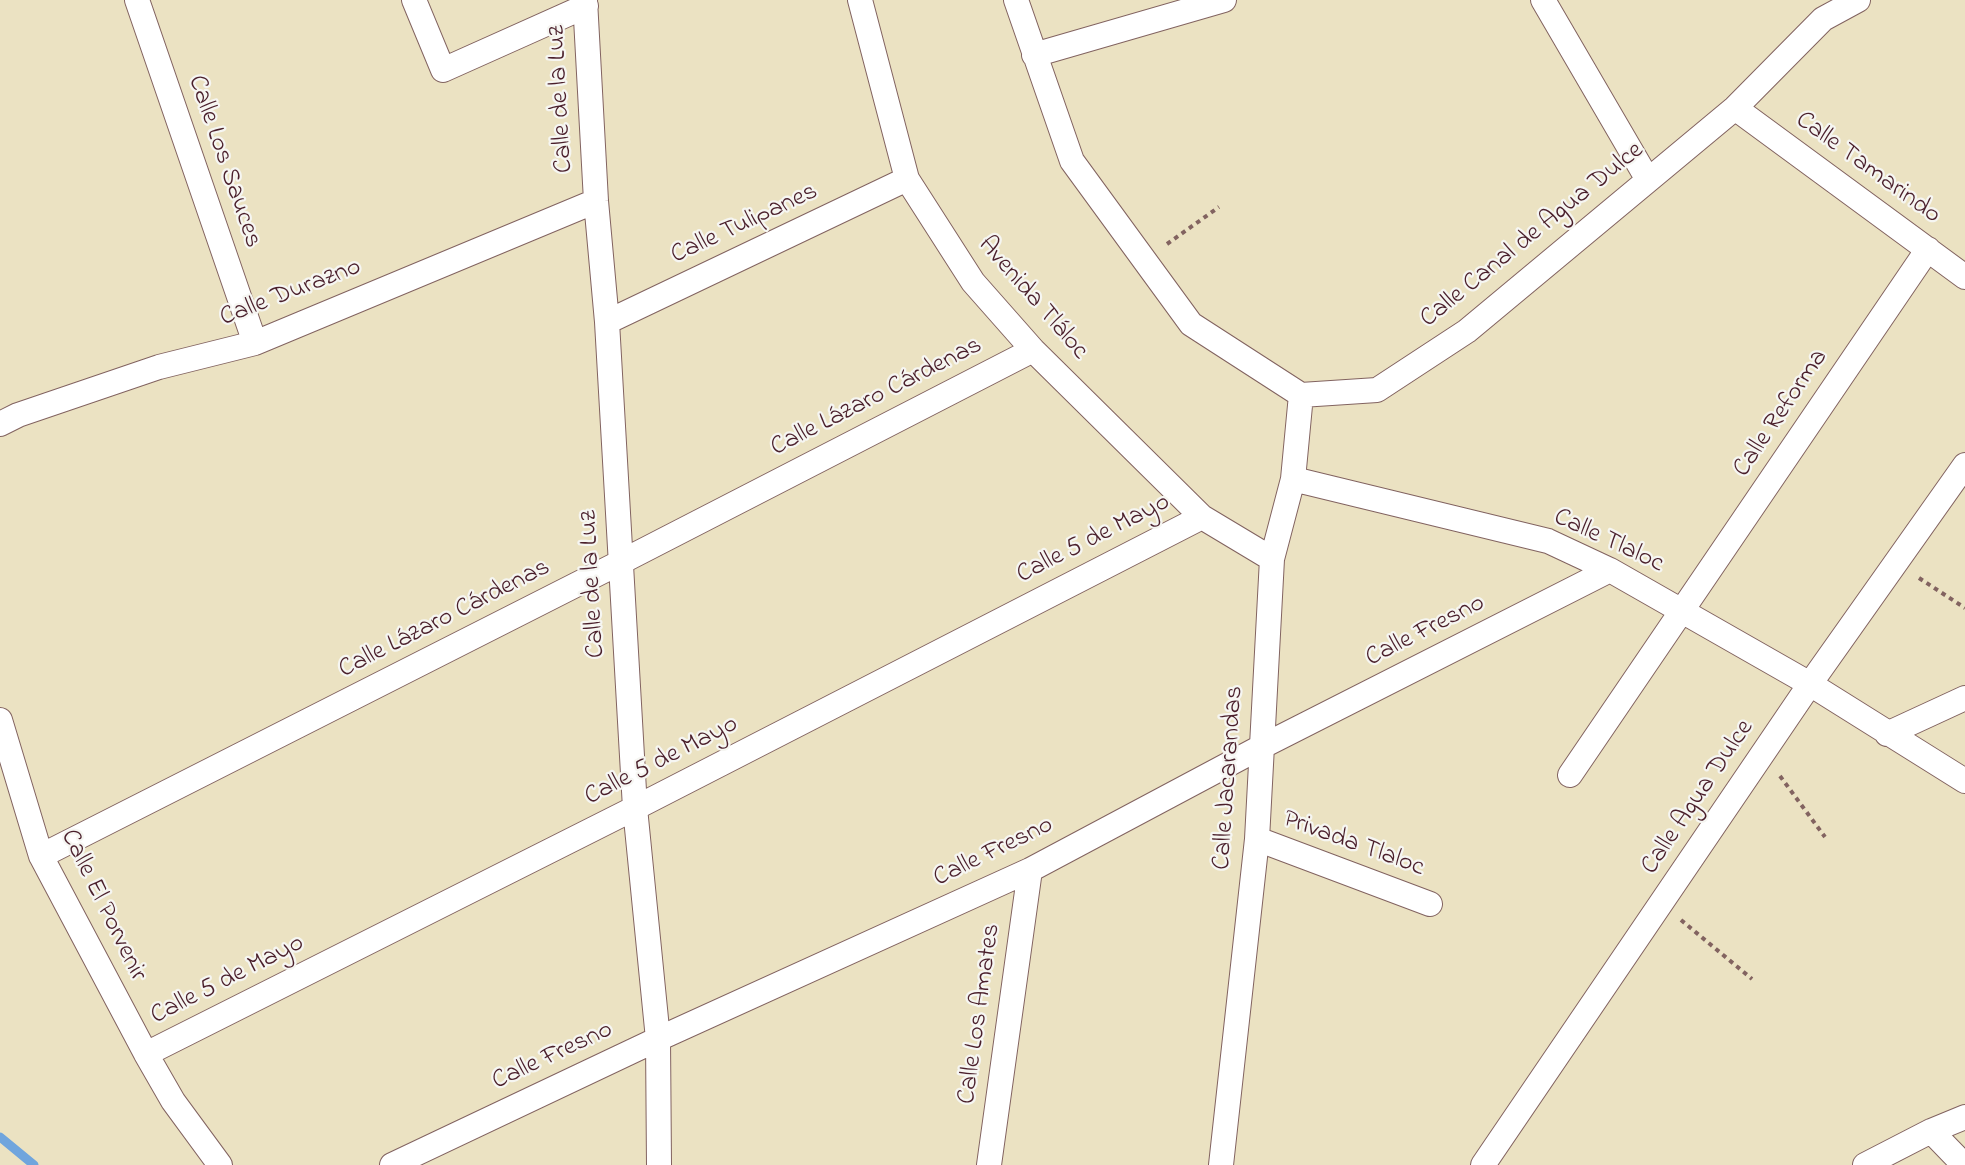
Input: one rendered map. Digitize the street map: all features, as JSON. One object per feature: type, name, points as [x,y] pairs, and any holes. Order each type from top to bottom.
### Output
[{"type":"street","name":"Calle Los Sauces","points":[[137,0],[255,343]]},
{"type":"street","points":[[414,0],[443,70],[585,3]]},
{"type":"street","name":"Avenida Tláloc","points":[[860,0],[908,179],[973,282],[1033,350],[1202,517],[1272,559]]},
{"type":"street","points":[[1016,0],[1072,161],[1191,324],[1300,396]]},
{"type":"street","points":[[1034,55],[1224,0]]},
{"type":"street","points":[[1543,0],[1648,180]]},
{"type":"street","name":"Calle Canal de Agua Dulce","points":[[1300,396],[1377,390],[1467,331],[1735,108],[1823,19],[1858,0]]},
{"type":"street","name":"Calle de la Luz","points":[[585,3],[596,201],[607,322],[635,808],[658,1040],[658,1165]]},
{"type":"street","name":"Calle Tamarindo","points":[[1735,108],[1965,277]]},
{"type":"street","name":"Calle Tulipanes","points":[[607,322],[908,179]]},
{"type":"street","name":"Calle Durazno","points":[[0,424],[18,415],[159,368],[255,343],[596,201]]},
{"type":"street","name":"Calle Reforma","points":[[1570,775],[1928,249]]},
{"type":"street","name":"Calle Lázaro Cárdenas","points":[[41,856],[1033,350]]},
{"type":"street","name":"Calle Jacarandas","points":[[1221,1165],[1257,839],[1272,559],[1293,479],[1300,396]]},
{"type":"street","name":"Calle Agua Dulce","points":[[1483,1165],[1810,684],[1965,465]]},
{"type":"street","name":"Calle Tlaloc","points":[[1293,479],[1548,542],[1610,570],[1810,684]]},
{"type":"street","name":"Calle 5 de Mayo","points":[[146,1054],[635,808],[1202,517]]},
{"type":"street","name":"Calle Fresno","points":[[392,1165],[658,1040],[1030,870],[1261,747],[1610,570]]},
{"type":"street","points":[[1810,684],[1965,781]]},
{"type":"street","points":[[1887,734],[1965,698]]},
{"type":"street","name":"Calle El Porvenir","points":[[0,720],[41,856],[173,1101],[220,1165]]},
{"type":"street","name":"Privada Tlaloc","points":[[1257,839],[1430,903]]},
{"type":"street","name":"Calle Los Amates","points":[[989,1165],[1030,870]]},
{"type":"street","points":[[1866,1165],[1931,1131],[1965,1117]]},
{"type":"street","points":[[1931,1131],[1964,1165]]},
{"type":"path","points":[[1144,260],[1219,207]]},
{"type":"path","points":[[1896,564],[1965,608]]},
{"type":"path","points":[[1765,753],[1825,837]]},
{"type":"path","points":[[1661,904],[1752,979]]},
{"type":"waterway","points":[[0,1137],[34,1165]]}]
